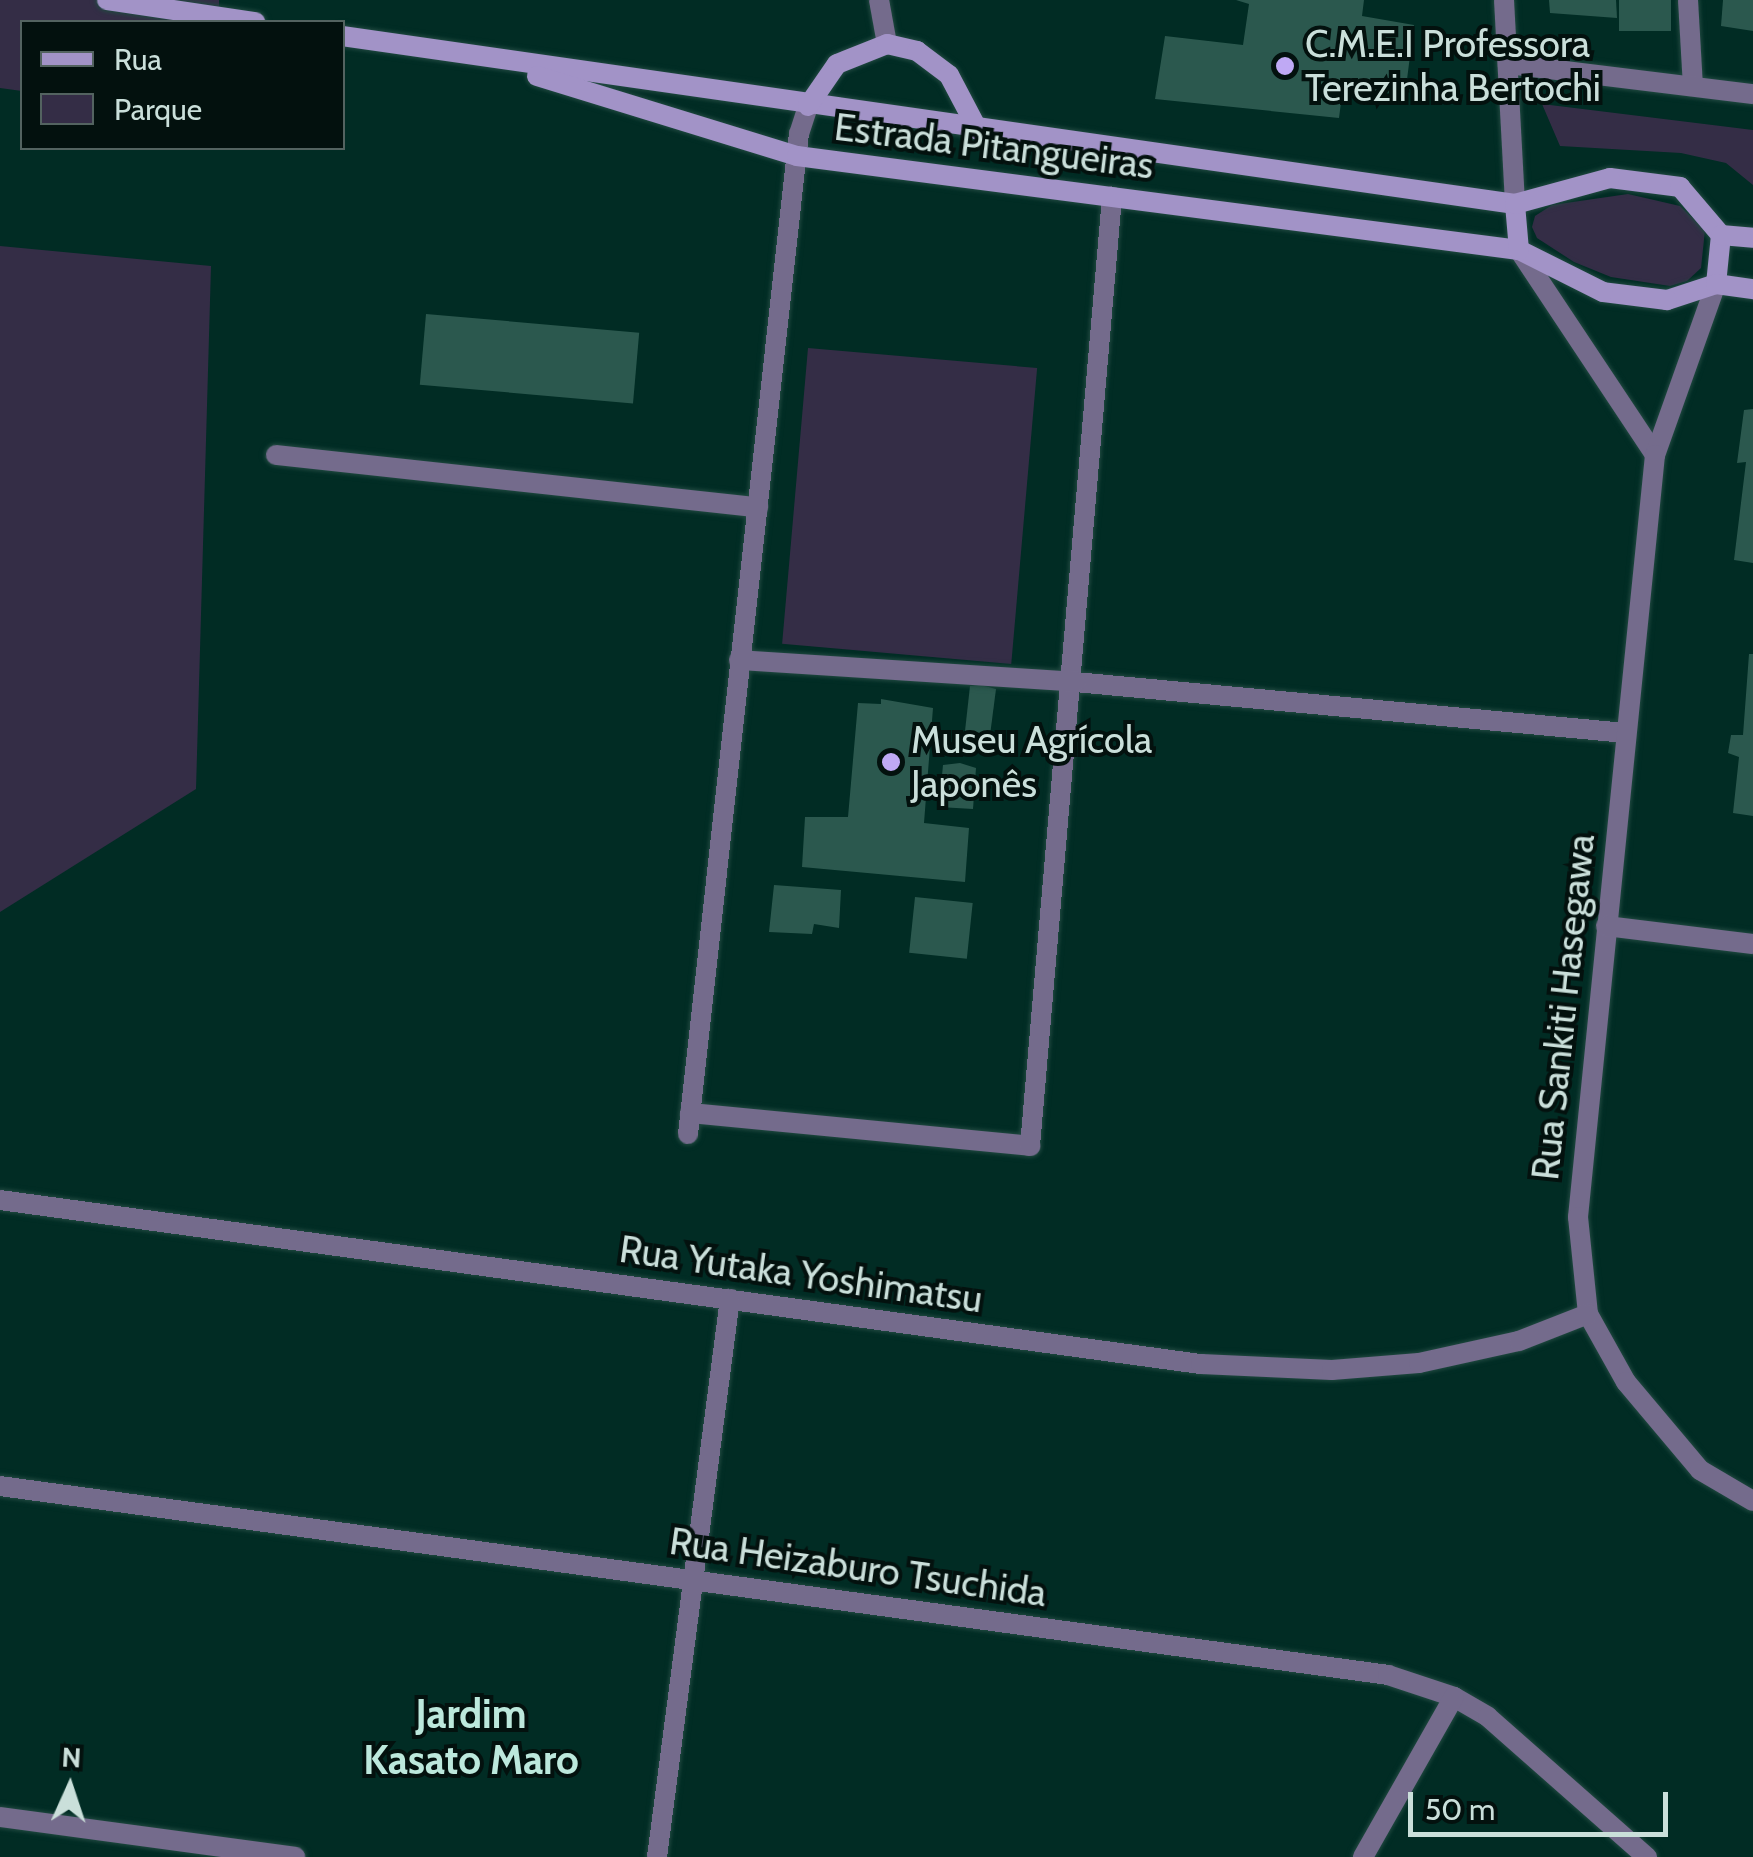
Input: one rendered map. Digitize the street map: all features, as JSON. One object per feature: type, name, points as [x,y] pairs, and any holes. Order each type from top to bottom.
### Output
[{"type":"street","points":[[107,0],[241,20]]},
{"type":"street","points":[[879,0],[887,44]]},
{"type":"street","points":[[1504,0],[1519,250],[1655,455]]},
{"type":"street","points":[[1688,0],[1693,86]]},
{"type":"street","name":"Estrada Pitangueiras","points":[[345,36],[808,106],[1515,204]]},
{"type":"street","points":[[978,130],[949,75],[917,52],[887,44],[837,64],[808,106],[797,156],[689,1123],[1030,1146],[1075,682],[1112,197]]},
{"type":"street","name":"Estrada Pitangueiras","points":[[473,56],[797,156],[1519,250],[1603,292],[1667,300],[1716,284]]},
{"type":"street","points":[[1508,64],[1753,94]]},
{"type":"street","points":[[1515,204],[1610,178],[1680,187],[1721,234],[1753,238]]},
{"type":"street","points":[[1721,234],[1716,284],[1753,289]]},
{"type":"street","name":"Rua Sankiti Hasegawa","points":[[1716,284],[1655,455],[1578,1216],[1588,1314],[1626,1382],[1700,1470],[1753,1500]]},
{"type":"street","points":[[276,455],[758,506]]},
{"type":"street","points":[[739,660],[1075,682],[1626,733]]},
{"type":"street","points":[[1606,926],[1753,944]]},
{"type":"street","name":"Rua Yutaka Yoshimatsu","points":[[0,1200],[1201,1364],[1289,1370],[1460,1356],[1588,1314]]},
{"type":"street","points":[[657,1857],[730,1299]]},
{"type":"street","name":"Rua Heizaburo Tsuchida","points":[[0,1486],[1388,1675],[1454,1697],[1520,1740],[1647,1857]]},
{"type":"street","points":[[1363,1857],[1454,1697]]},
{"type":"street","points":[[0,1817],[296,1857]]},
{"type":"green space","points":[[0,0],[219,0],[219,20],[20,20],[20,91],[0,88]]},
{"type":"green space","points":[[1542,104],[1753,130],[1753,185],[1726,163],[1681,153],[1560,146]]},
{"type":"green space","points":[[1628,194],[1680,206],[1705,230],[1701,268],[1687,281],[1670,286],[1611,277],[1574,262],[1537,238],[1532,227],[1535,216],[1552,205]]},
{"type":"green space","points":[[0,246],[211,266],[196,789],[0,912]]},
{"type":"green space","points":[[808,348],[1037,368],[1011,664],[782,644]]},
{"type":"building","name":"C.M.E.I Professora Terezinha Bertochi","points":[[1236,0],[1364,0],[1362,16],[1414,25],[1405,95],[1343,87],[1339,118],[1155,99],[1165,36],[1243,45],[1249,4]]},
{"type":"building","points":[[1549,0],[1616,0],[1617,18],[1550,13]]},
{"type":"building","points":[[1619,0],[1671,0],[1671,31],[1619,31]]},
{"type":"building","points":[[1723,0],[1753,0],[1753,31],[1721,26]]},
{"type":"building","points":[[426,314],[639,333],[633,403],[420,385]]},
{"type":"building","points":[[1753,409],[1753,563],[1734,560],[1746,462],[1737,463],[1744,410]]},
{"type":"building","points":[[1749,654],[1753,654],[1753,816],[1733,813],[1739,757],[1728,753],[1731,735],[1743,735]]},
{"type":"building","points":[[970,686],[996,689],[989,743],[964,740]]},
{"type":"building","name":"Museu Agrícola Japonês","points":[[881,699],[933,708],[924,823],[969,828],[965,882],[802,867],[805,817],[848,817],[858,703],[881,704]]},
{"type":"building","points":[[960,763],[976,768],[973,809],[939,807],[943,765]]},
{"type":"building","points":[[774,885],[841,890],[839,928],[814,924],[812,934],[769,932]]},
{"type":"building","points":[[915,897],[973,903],[967,959],[909,953]]},
{"type":"place","name":"C.M.E.I Professora Terezinha Bertochi","points":[[1285,66]]},
{"type":"place","name":"Museu Agrícola Japonês","points":[[891,762]]},
{"type":"district","name":"Jardim Kasato Maro","points":[[471,1737]]}]
